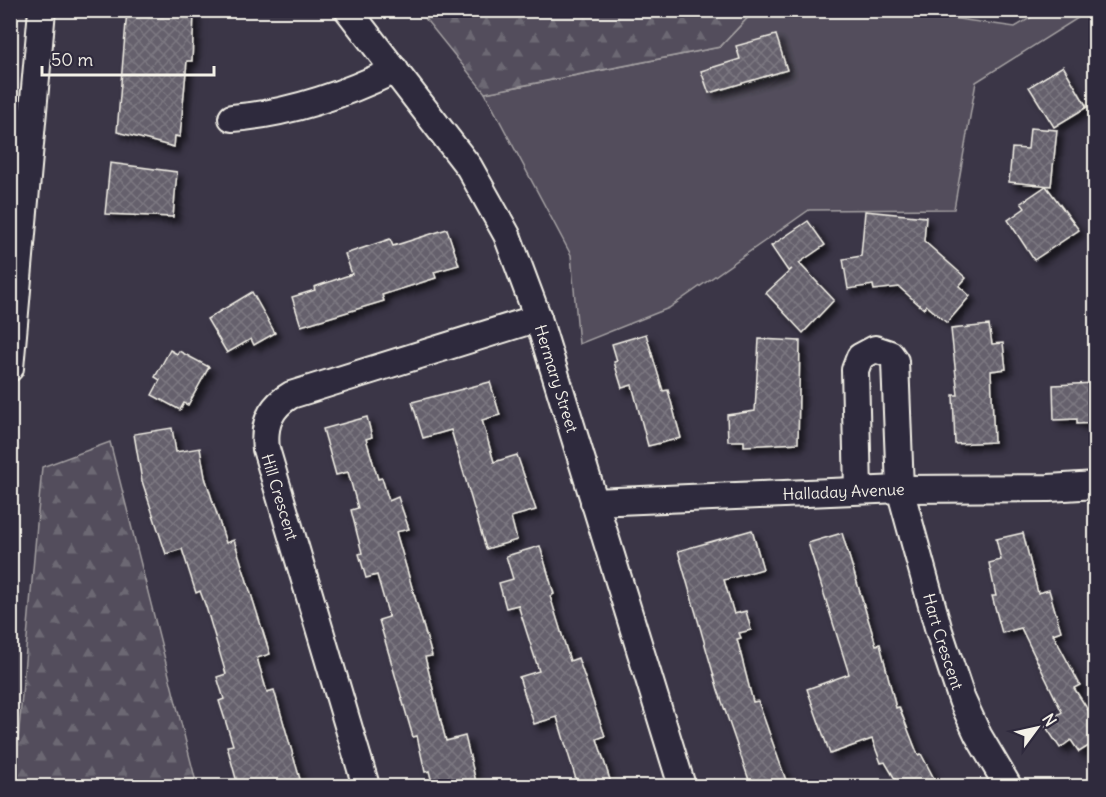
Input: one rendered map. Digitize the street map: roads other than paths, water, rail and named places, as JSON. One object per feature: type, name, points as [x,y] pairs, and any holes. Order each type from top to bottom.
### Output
[{"type":"street","points":[[10,368],[42,10]]},
{"type":"street","name":"Hermary Street","points":[[348,10],[448,137],[488,198],[522,270],[682,786]]},
{"type":"street","points":[[232,118],[272,114],[372,81],[395,70]]},
{"type":"street","name":"Hill Crescent","points":[[366,786],[266,449],[265,426],[274,408],[291,395],[538,318]]},
{"type":"street","name":"Hart Crescent","points":[[858,490],[855,370],[860,357],[866,351],[875,349],[890,354],[897,372],[900,489],[939,631],[962,700],[978,735],[1008,786]]},
{"type":"street","name":"Halladay Avenue","points":[[594,502],[858,490],[1049,488],[1095,485]]}]
